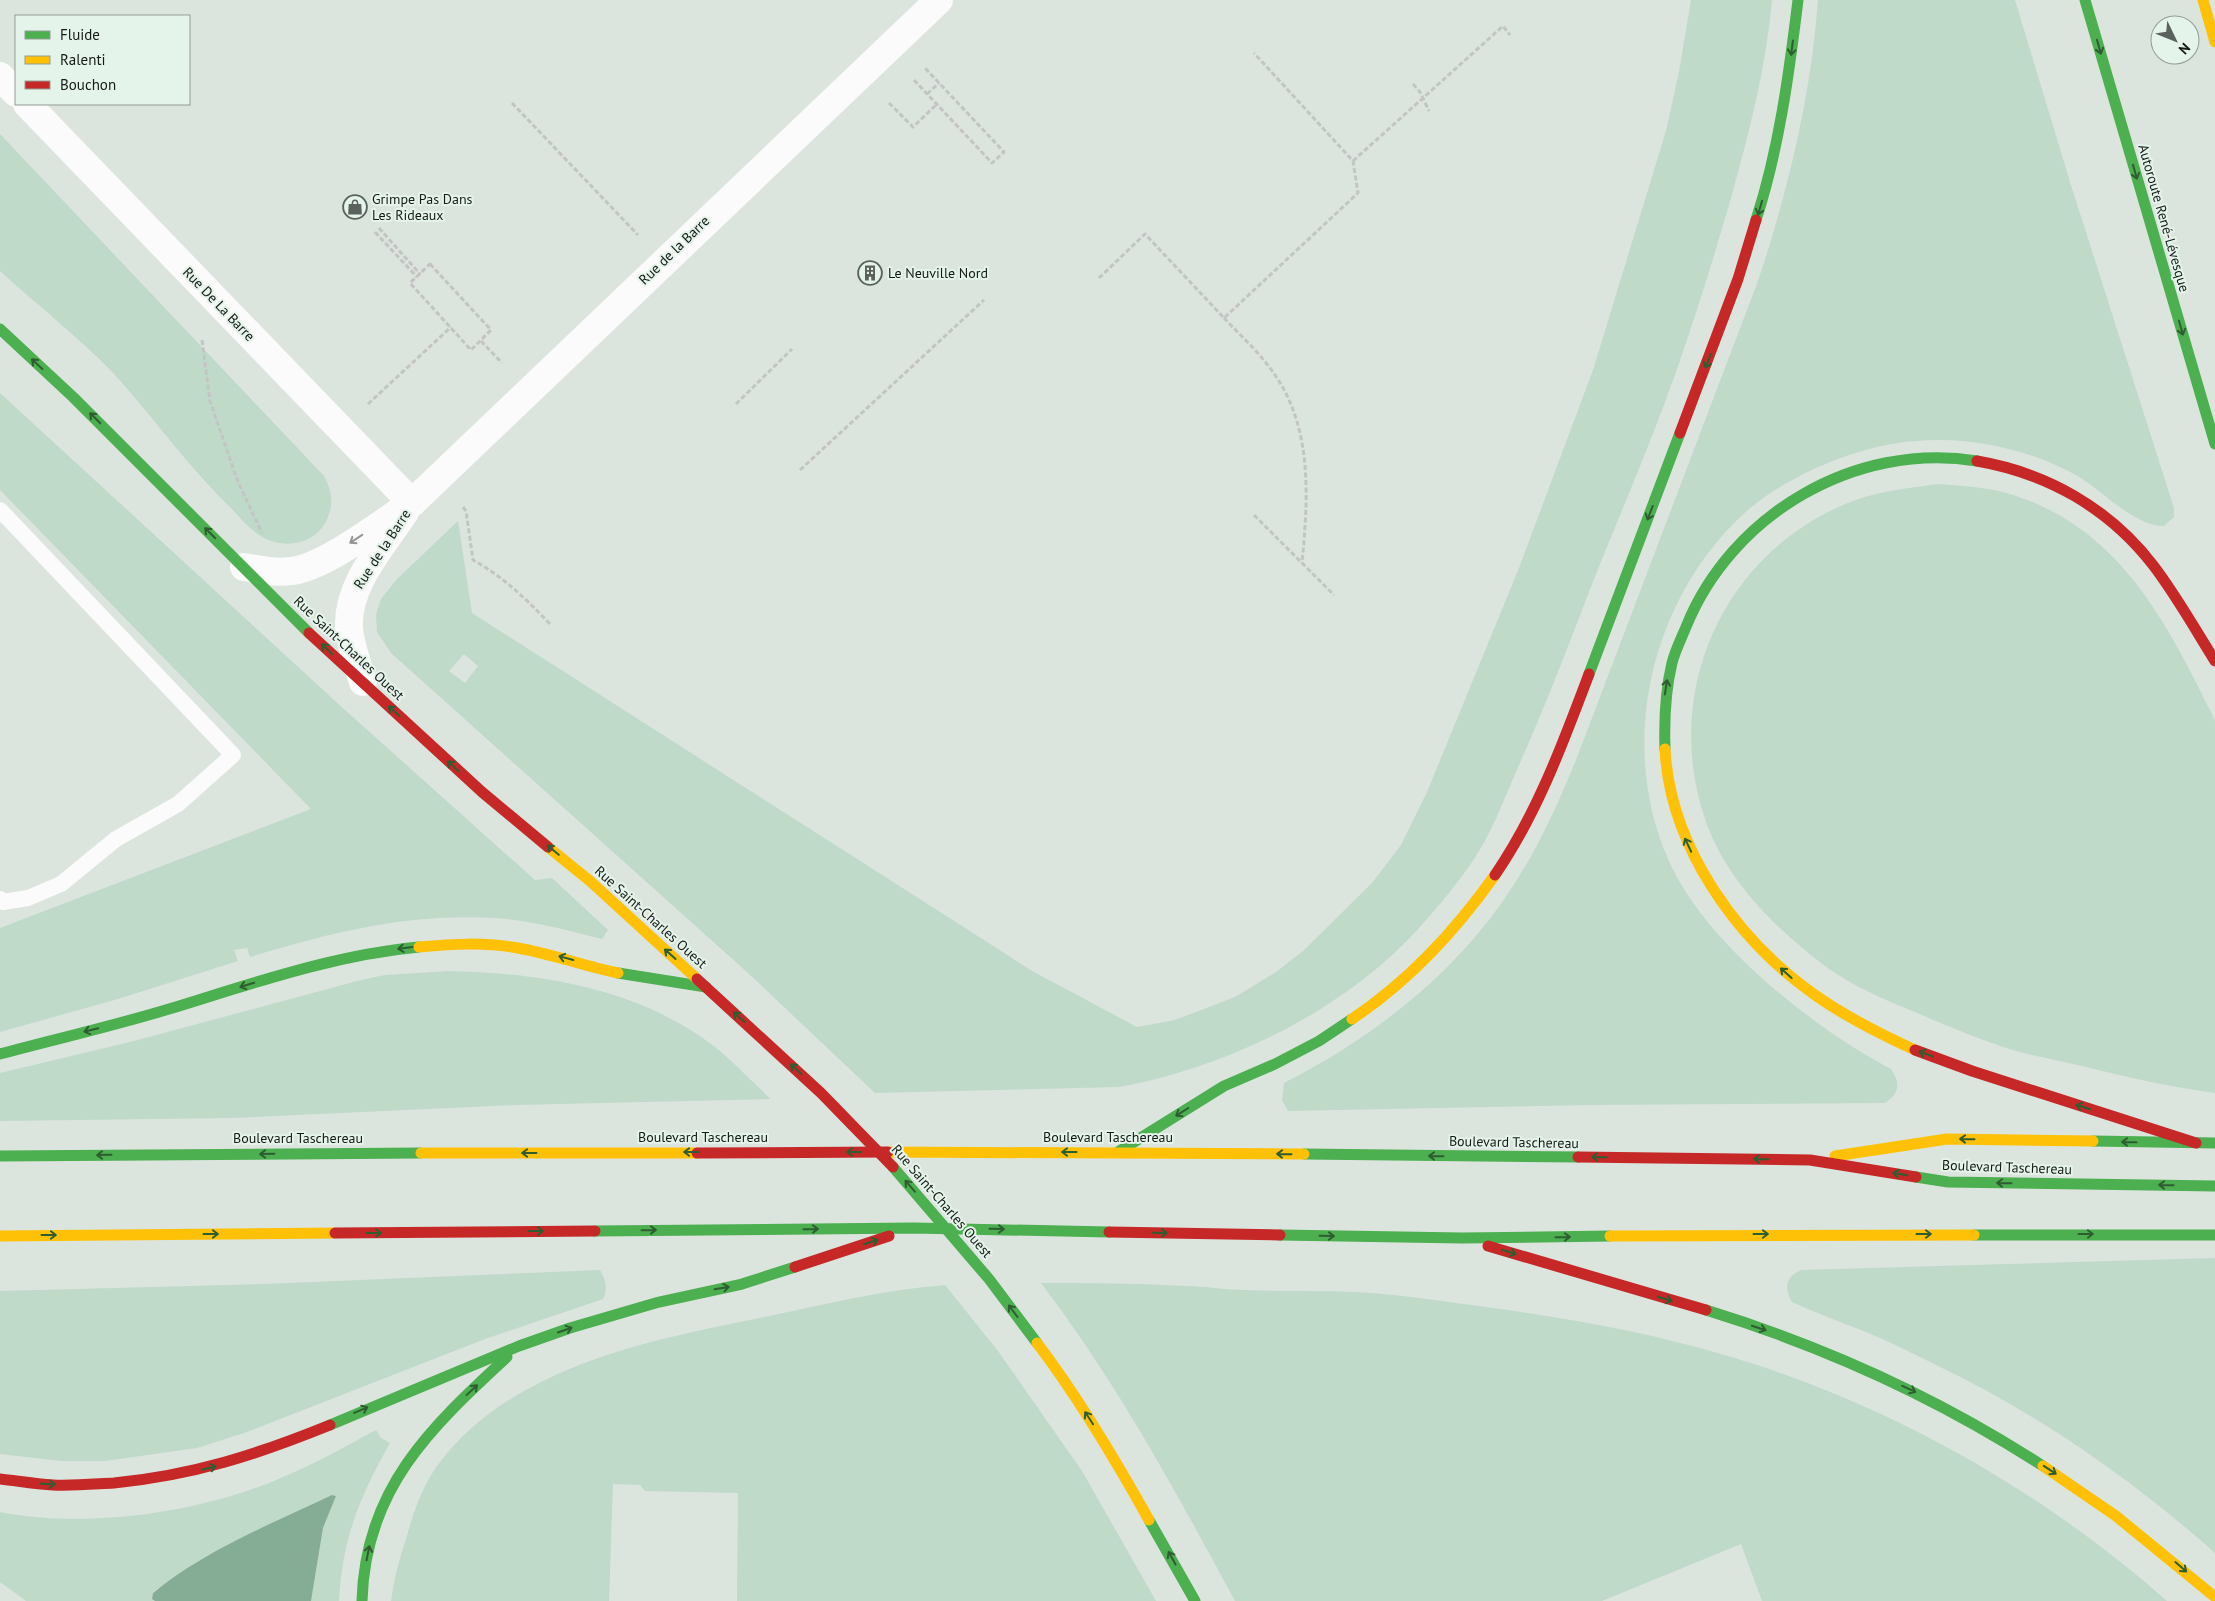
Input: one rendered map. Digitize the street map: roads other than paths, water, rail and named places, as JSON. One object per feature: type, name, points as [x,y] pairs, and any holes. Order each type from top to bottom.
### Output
[{"type":"main road","points":[[1118,1152],[1224,1086],[1275,1064],[1319,1041],[1367,1009],[1410,974],[1445,938],[1478,899],[1507,857],[1533,809],[1571,721],[1738,279],[1766,190],[1776,146],[1790,68],[1798,0]]},
{"type":"main road","name":"Autoroute René-Lévesque","points":[[2085,0],[2215,444]]},
{"type":"main road","points":[[2203,0],[2215,42]]},
{"type":"main road","name":"Rue Saint-Charles Ouest","points":[[0,329],[73,397],[318,641],[482,792],[590,882],[772,1047],[821,1093],[895,1169],[989,1279],[1042,1350],[1113,1455],[1195,1601]]},
{"type":"main road","points":[[2196,1143],[1926,1054],[1855,1022],[1792,978],[1751,940],[1732,918],[1702,872],[1687,844],[1676,816],[1669,789],[1664,756],[1664,700],[1670,666],[1688,619],[1702,591],[1731,551],[1747,535],[1781,506],[1803,492],[1853,471],[1908,460],[1937,458],[1990,463],[2037,477],[2086,502],[2108,518],[2144,554],[2175,595],[2215,661]]},
{"type":"main road","points":[[0,1054],[141,1018],[312,967],[379,952],[424,946],[486,944],[518,948],[548,954],[613,972],[706,987]]},
{"type":"main road","points":[[1810,1160],[1947,1139],[2215,1143]]},
{"type":"main road","name":"Boulevard Taschereau","points":[[0,1156],[316,1153],[1118,1152],[1810,1160],[1948,1182],[2215,1186]]},
{"type":"main road","points":[[0,1236],[914,1228],[1462,1238],[1713,1234],[2215,1234]]},
{"type":"main road","points":[[0,1479],[54,1485],[87,1485],[154,1479],[217,1466],[283,1444],[519,1346],[633,1309],[700,1292],[742,1284],[914,1228]]},
{"type":"main road","points":[[1462,1238],[1784,1336],[1915,1392],[1951,1410],[2062,1477],[2131,1526],[2215,1597]]},
{"type":"main road","points":[[362,1601],[373,1529],[382,1503],[396,1476],[416,1447],[436,1423],[519,1346]]},
{"type":"street","name":"Rue de la Barre","points":[[244,567],[270,572],[283,572],[312,565],[328,558],[412,503],[939,0]]},
{"type":"street","points":[[0,76],[15,92]]},
{"type":"street","name":"Rue De La Barre","points":[[28,105],[412,503]]},
{"type":"street","name":"Rue de la Barre","points":[[363,682],[349,628],[351,601],[360,580],[412,503]]},
{"type":"lane","points":[[0,510],[233,755],[178,804],[146,824],[116,839],[61,884],[28,898],[3,902],[0,899]]},
{"type":"place","name":"Grimpe Pas Dans Les Rideaux","points":[[355,207]]},
{"type":"place","name":"Le Neuville Nord","points":[[870,273]]}]
